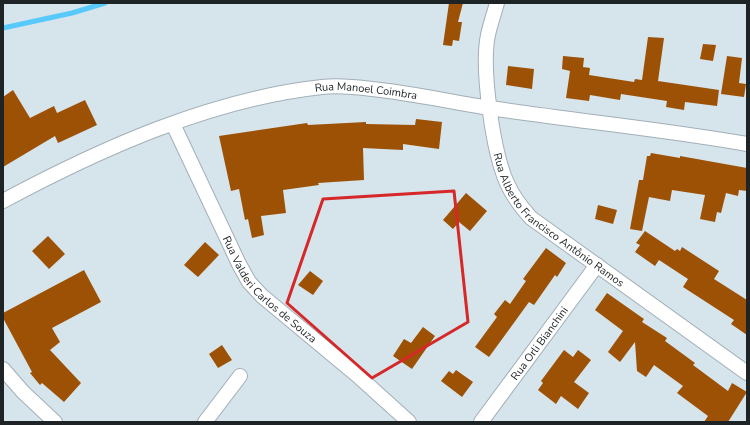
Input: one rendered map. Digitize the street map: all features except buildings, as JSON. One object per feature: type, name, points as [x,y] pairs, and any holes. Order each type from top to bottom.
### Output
[{"type":"street","name":"Rua Alberto Francisco Antônio Ramos","points":[[497,3],[488,36],[487,56],[490,108],[498,156],[506,182],[515,199],[531,218],[747,373]]},
{"type":"street","name":"Rua Manoel Coimbra","points":[[3,201],[106,151],[174,124],[253,99],[324,86],[357,87],[402,92],[490,108],[650,129],[747,144]]},
{"type":"street","name":"Rua Valderi Carlos de Souza","points":[[174,124],[239,264],[249,282],[262,296],[357,375],[409,422]]},
{"type":"street","name":"Rua Orli Bianchini","points":[[481,422],[597,265]]},
{"type":"street","points":[[3,369],[23,392],[55,422]]},
{"type":"street","points":[[205,422],[240,376]]},
{"type":"highlighted area","points":[[454,191],[468,322],[372,378],[287,303],[323,199]]},
{"type":"waterway","points":[[3,28],[72,13],[105,3]]}]
